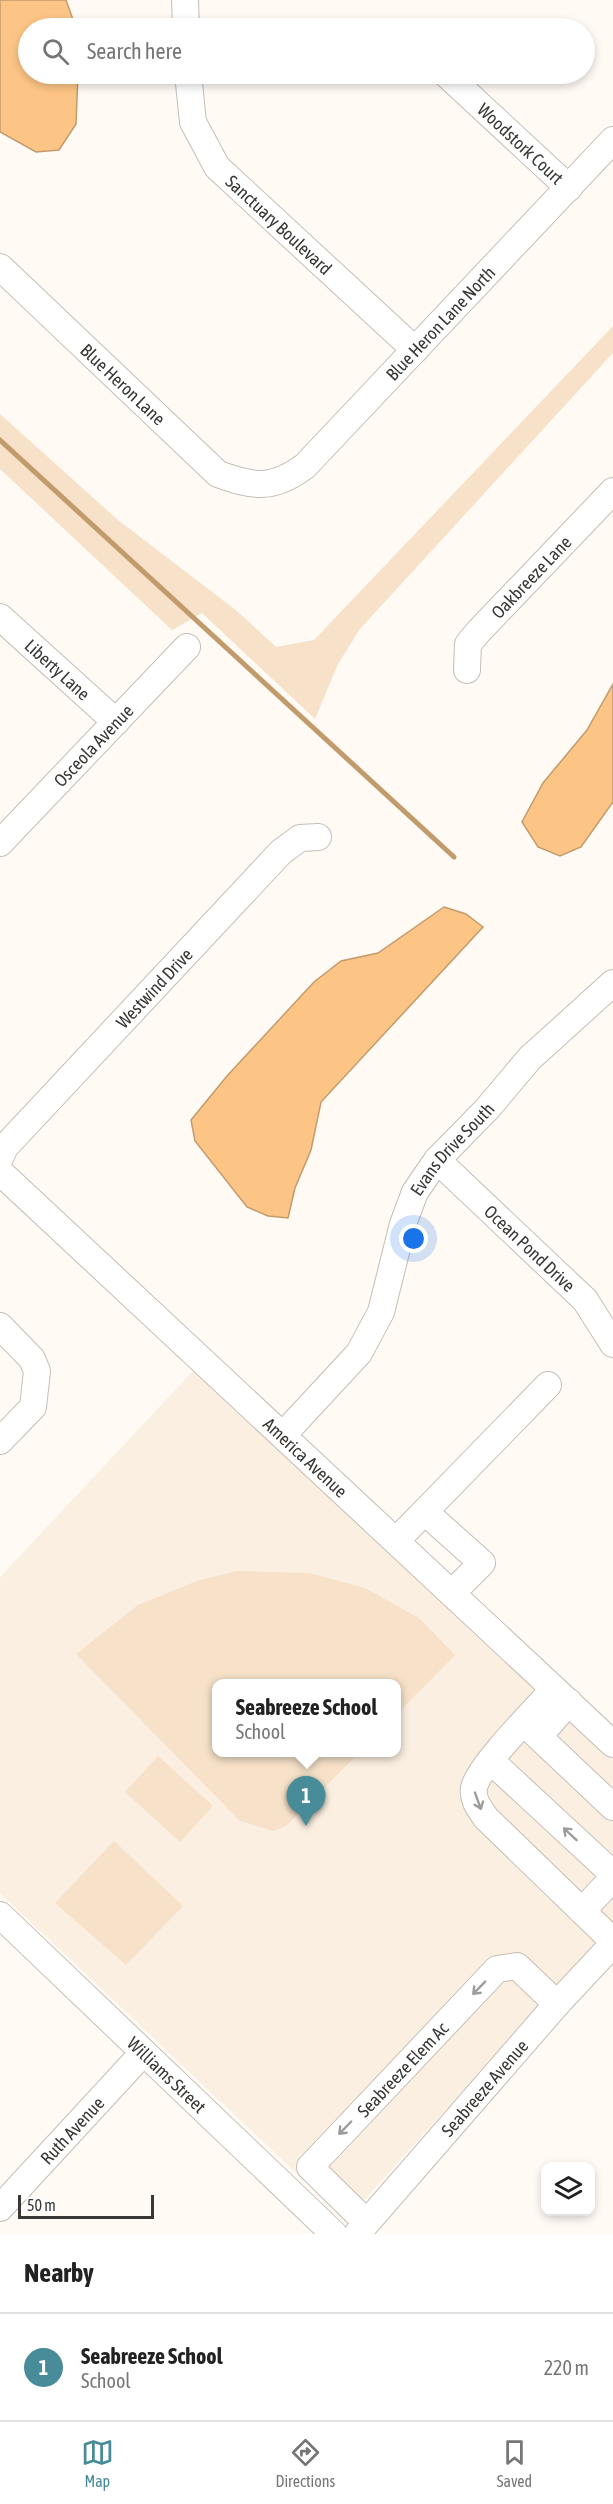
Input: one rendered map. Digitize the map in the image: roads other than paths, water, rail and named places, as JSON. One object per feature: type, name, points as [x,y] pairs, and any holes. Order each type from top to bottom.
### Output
[{"type":"street","points":[[185,0],[186,18]]},
{"type":"street","name":"Sanctuary Boulevard","points":[[189,84],[193,122],[217,167],[415,350]]},
{"type":"street","name":"Woodstork Court","points":[[457,84],[569,188]]},
{"type":"street","name":"Blue Heron Lane North","points":[[255,484],[267,485],[287,479],[305,466],[613,140]]},
{"type":"street","name":"Blue Heron Lane","points":[[0,267],[218,474],[255,484]]},
{"type":"street","name":"Oakbreeze Lane","points":[[467,669],[468,644],[613,491]]},
{"type":"street","name":"Liberty Lane","points":[[0,617],[116,722]]},
{"type":"street","name":"Osceola Avenue","points":[[0,843],[187,647]]},
{"type":"street","name":"Westwind Drive","points":[[0,1158],[5,1147],[281,852],[300,838],[318,837]]},
{"type":"street","name":"Evans Drive South","points":[[283,1435],[359,1353],[381,1312],[403,1224],[415,1192],[437,1160],[487,1108],[530,1058],[611,990]]},
{"type":"street","name":"Ocean Pond Drive","points":[[437,1160],[585,1300],[613,1344]]},
{"type":"street","name":"America Avenue","points":[[0,1172],[613,1744]]},
{"type":"street","points":[[0,1326],[32,1359],[38,1371],[33,1407],[0,1441]]},
{"type":"street","points":[[396,1541],[548,1385]]},
{"type":"street","points":[[425,1512],[482,1563],[452,1593]]},
{"type":"street","points":[[562,1696],[532,1730],[491,1761],[474,1787],[476,1803],[486,1818],[613,1942]]},
{"type":"street","points":[[532,1730],[613,1807]]},
{"type":"street","points":[[491,1761],[613,1876],[582,1911]]},
{"type":"street","name":"Williams Street","points":[[0,1915],[334,2234]]},
{"type":"street","name":"Seabreeze Avenue","points":[[362,2232],[613,1942]]},
{"type":"street","name":"Seabreeze Elem Ac","points":[[362,2232],[310,2167],[497,1969],[517,1966],[557,2004]]},
{"type":"street","name":"Ruth Avenue","points":[[0,2208],[143,2053]]},
{"type":"waterway","points":[[0,440],[454,857]]},
{"type":"place","name":"Seabreeze School","points":[[306,1826]]}]
